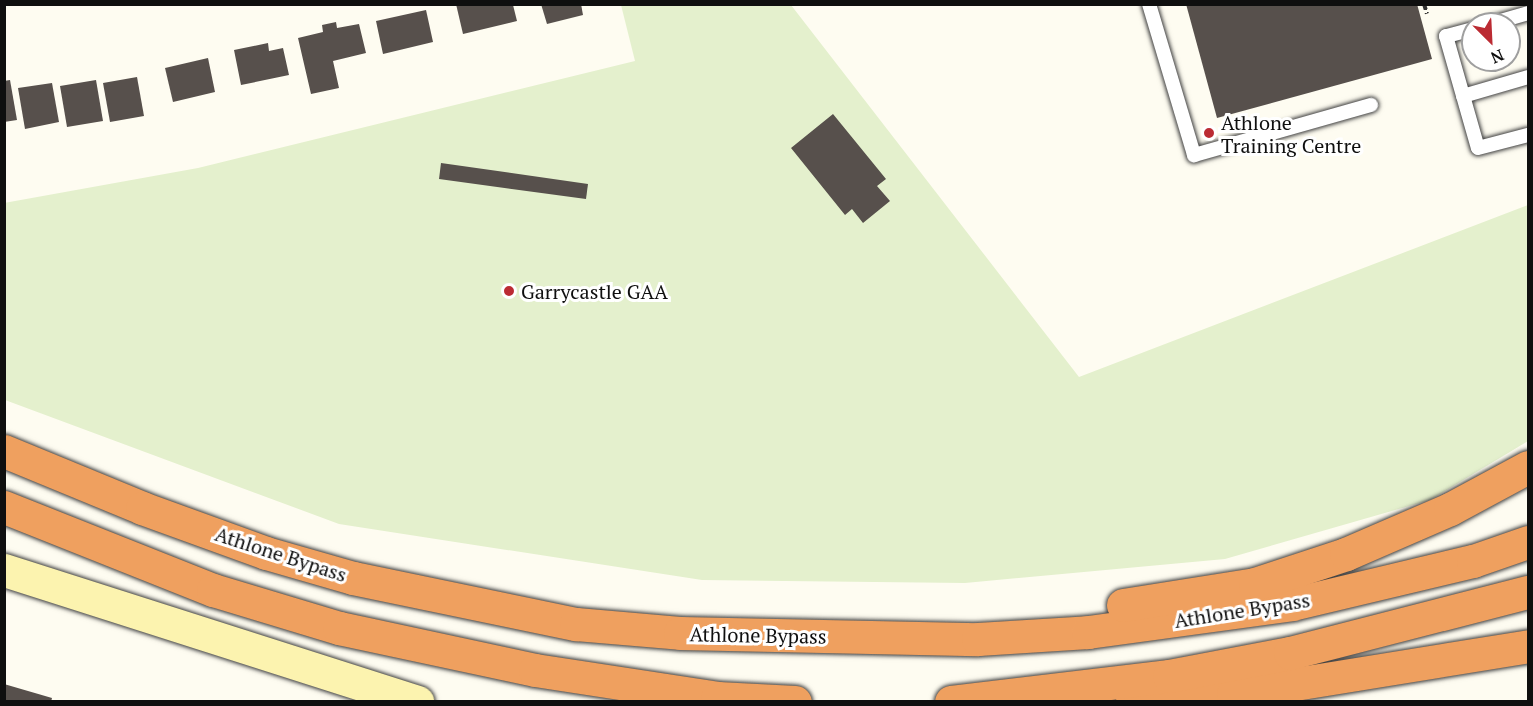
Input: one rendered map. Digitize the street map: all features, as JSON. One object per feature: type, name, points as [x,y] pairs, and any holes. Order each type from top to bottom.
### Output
[{"type":"highway","name":"Athlone Bypass","points":[[4,451],[142,508],[266,553],[353,578],[479,606],[576,624],[680,633],[978,639],[1088,632],[1292,604],[1473,561],[1528,542]]},
{"type":"highway","points":[[874,637],[1185,597],[1255,584],[1346,554],[1450,509],[1528,467]]},
{"type":"highway","points":[[4,507],[213,590],[339,628],[535,670],[717,698],[795,702]]},
{"type":"highway","points":[[951,702],[1169,676],[1279,656],[1528,592]]},
{"type":"highway","points":[[1120,702],[1233,694],[1528,646]]},
{"type":"street","points":[[4,570],[415,701]]},
{"type":"lane","points":[[1149,4],[1194,155],[1371,105]]},
{"type":"lane","points":[[1461,32],[1446,36],[1478,148],[1528,135]]},
{"type":"lane","points":[[1463,96],[1528,77]]},
{"type":"path","points":[[1424,4],[1427,14]]},
{"type":"green space","name":"Garrycastle GAA","points":[[621,5],[791,5],[1079,377],[1528,205],[1528,441],[1430,500],[1225,559],[965,583],[702,580],[339,524],[5,400],[4,203],[198,168],[635,61]]},
{"type":"building","points":[[456,4],[513,5],[517,21],[463,34]]},
{"type":"building","points":[[541,4],[581,4],[583,15],[547,24]]},
{"type":"building","points":[[1186,4],[1417,4],[1432,59],[1217,118]]},
{"type":"building","points":[[426,10],[433,42],[383,54],[376,21]]},
{"type":"building","points":[[336,22],[337,28],[359,24],[366,53],[333,61],[339,88],[311,94],[298,38],[323,32],[322,25]]},
{"type":"building","points":[[268,43],[269,51],[283,48],[289,75],[241,85],[234,50]]},
{"type":"building","points":[[208,58],[215,92],[173,102],[165,68]]},
{"type":"building","points":[[137,77],[144,116],[110,122],[103,83]]},
{"type":"building","points":[[10,80],[17,120],[4,122],[4,81]]},
{"type":"building","points":[[96,80],[103,121],[67,127],[60,86]]},
{"type":"building","points":[[52,83],[59,122],[25,129],[18,88]]},
{"type":"building","points":[[833,114],[886,179],[877,186],[890,201],[863,223],[852,209],[845,215],[791,148]]},
{"type":"building","points":[[441,163],[588,184],[586,199],[439,179]]},
{"type":"building","points":[[4,684],[52,698],[51,702],[4,702]]},
{"type":"place","name":"Athlone Training Centre","points":[[1209,133]]},
{"type":"place","name":"Garrycastle GAA","points":[[509,291]]}]
